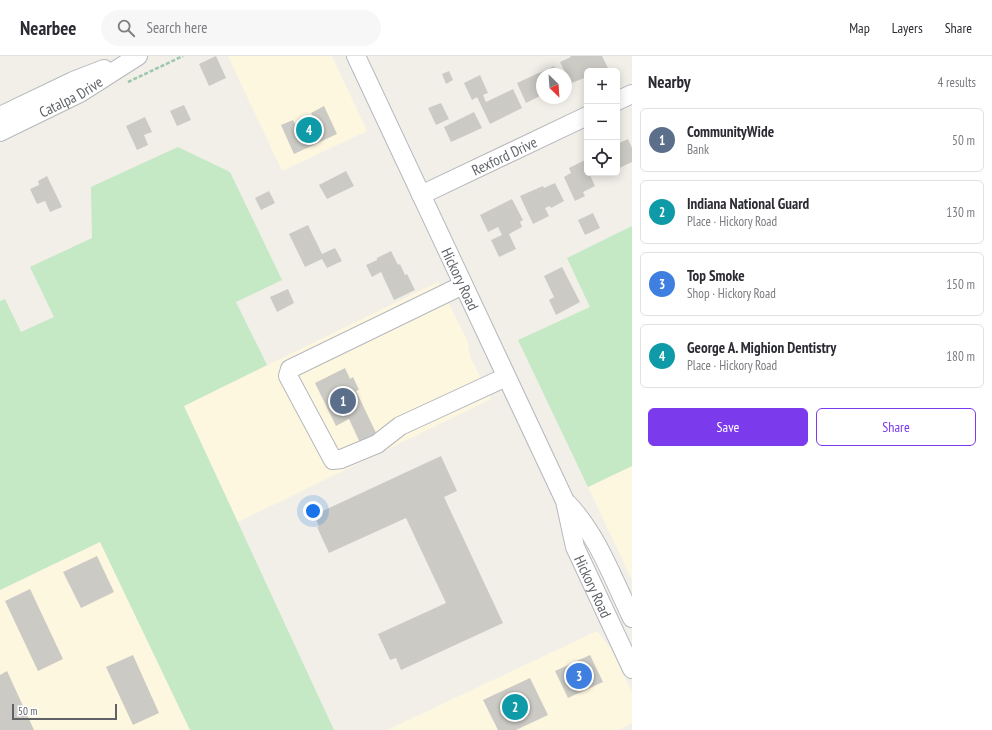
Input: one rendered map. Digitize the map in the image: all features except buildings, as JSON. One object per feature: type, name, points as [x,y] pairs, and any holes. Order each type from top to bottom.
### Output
[{"type":"street","name":"Catalpa Drive","points":[[0,116],[73,81],[138,56]]},
{"type":"street","name":"Catalpa Drive","points":[[0,132],[80,93],[138,56]]},
{"type":"street","name":"Hickory Road","points":[[356,56],[565,501],[575,547],[632,669]]},
{"type":"street","points":[[620,100],[632,94]]},
{"type":"street","name":"Rexford Drive","points":[[421,195],[584,117]]},
{"type":"street","points":[[463,285],[290,369],[288,376],[333,460],[341,459],[377,444],[400,426],[506,377]]},
{"type":"street","name":"Hickory Road","points":[[565,501],[576,512],[594,539],[632,618]]},
{"type":"shaded area","points":[[228,56],[332,56],[367,131],[282,171]]},
{"type":"shaded area","points":[[438,282],[468,342],[470,356],[491,399],[238,522],[184,406]]},
{"type":"shaded area","points":[[632,466],[632,580],[588,487]]},
{"type":"shaded area","points":[[100,541],[190,730],[0,730],[0,590]]},
{"type":"shaded area","points":[[597,631],[611,649],[632,693],[632,723],[618,730],[387,730]]},
{"type":"green space","points":[[178,147],[230,172],[282,280],[236,302],[267,365],[184,406],[334,730],[190,730],[100,542],[0,590],[0,301],[5,299],[21,332],[54,317],[30,267],[92,238],[91,187]]},
{"type":"green space","points":[[632,226],[632,466],[588,487],[518,340],[590,307],[567,258]]},
{"type":"place","name":"George A. Mighion Dentistry","points":[[309,130]]},
{"type":"place","name":"CommunityWide","points":[[343,401]]},
{"type":"place","name":"Top Smoke","points":[[579,676]]},
{"type":"place","name":"Indiana National Guard","points":[[515,707]]}]
